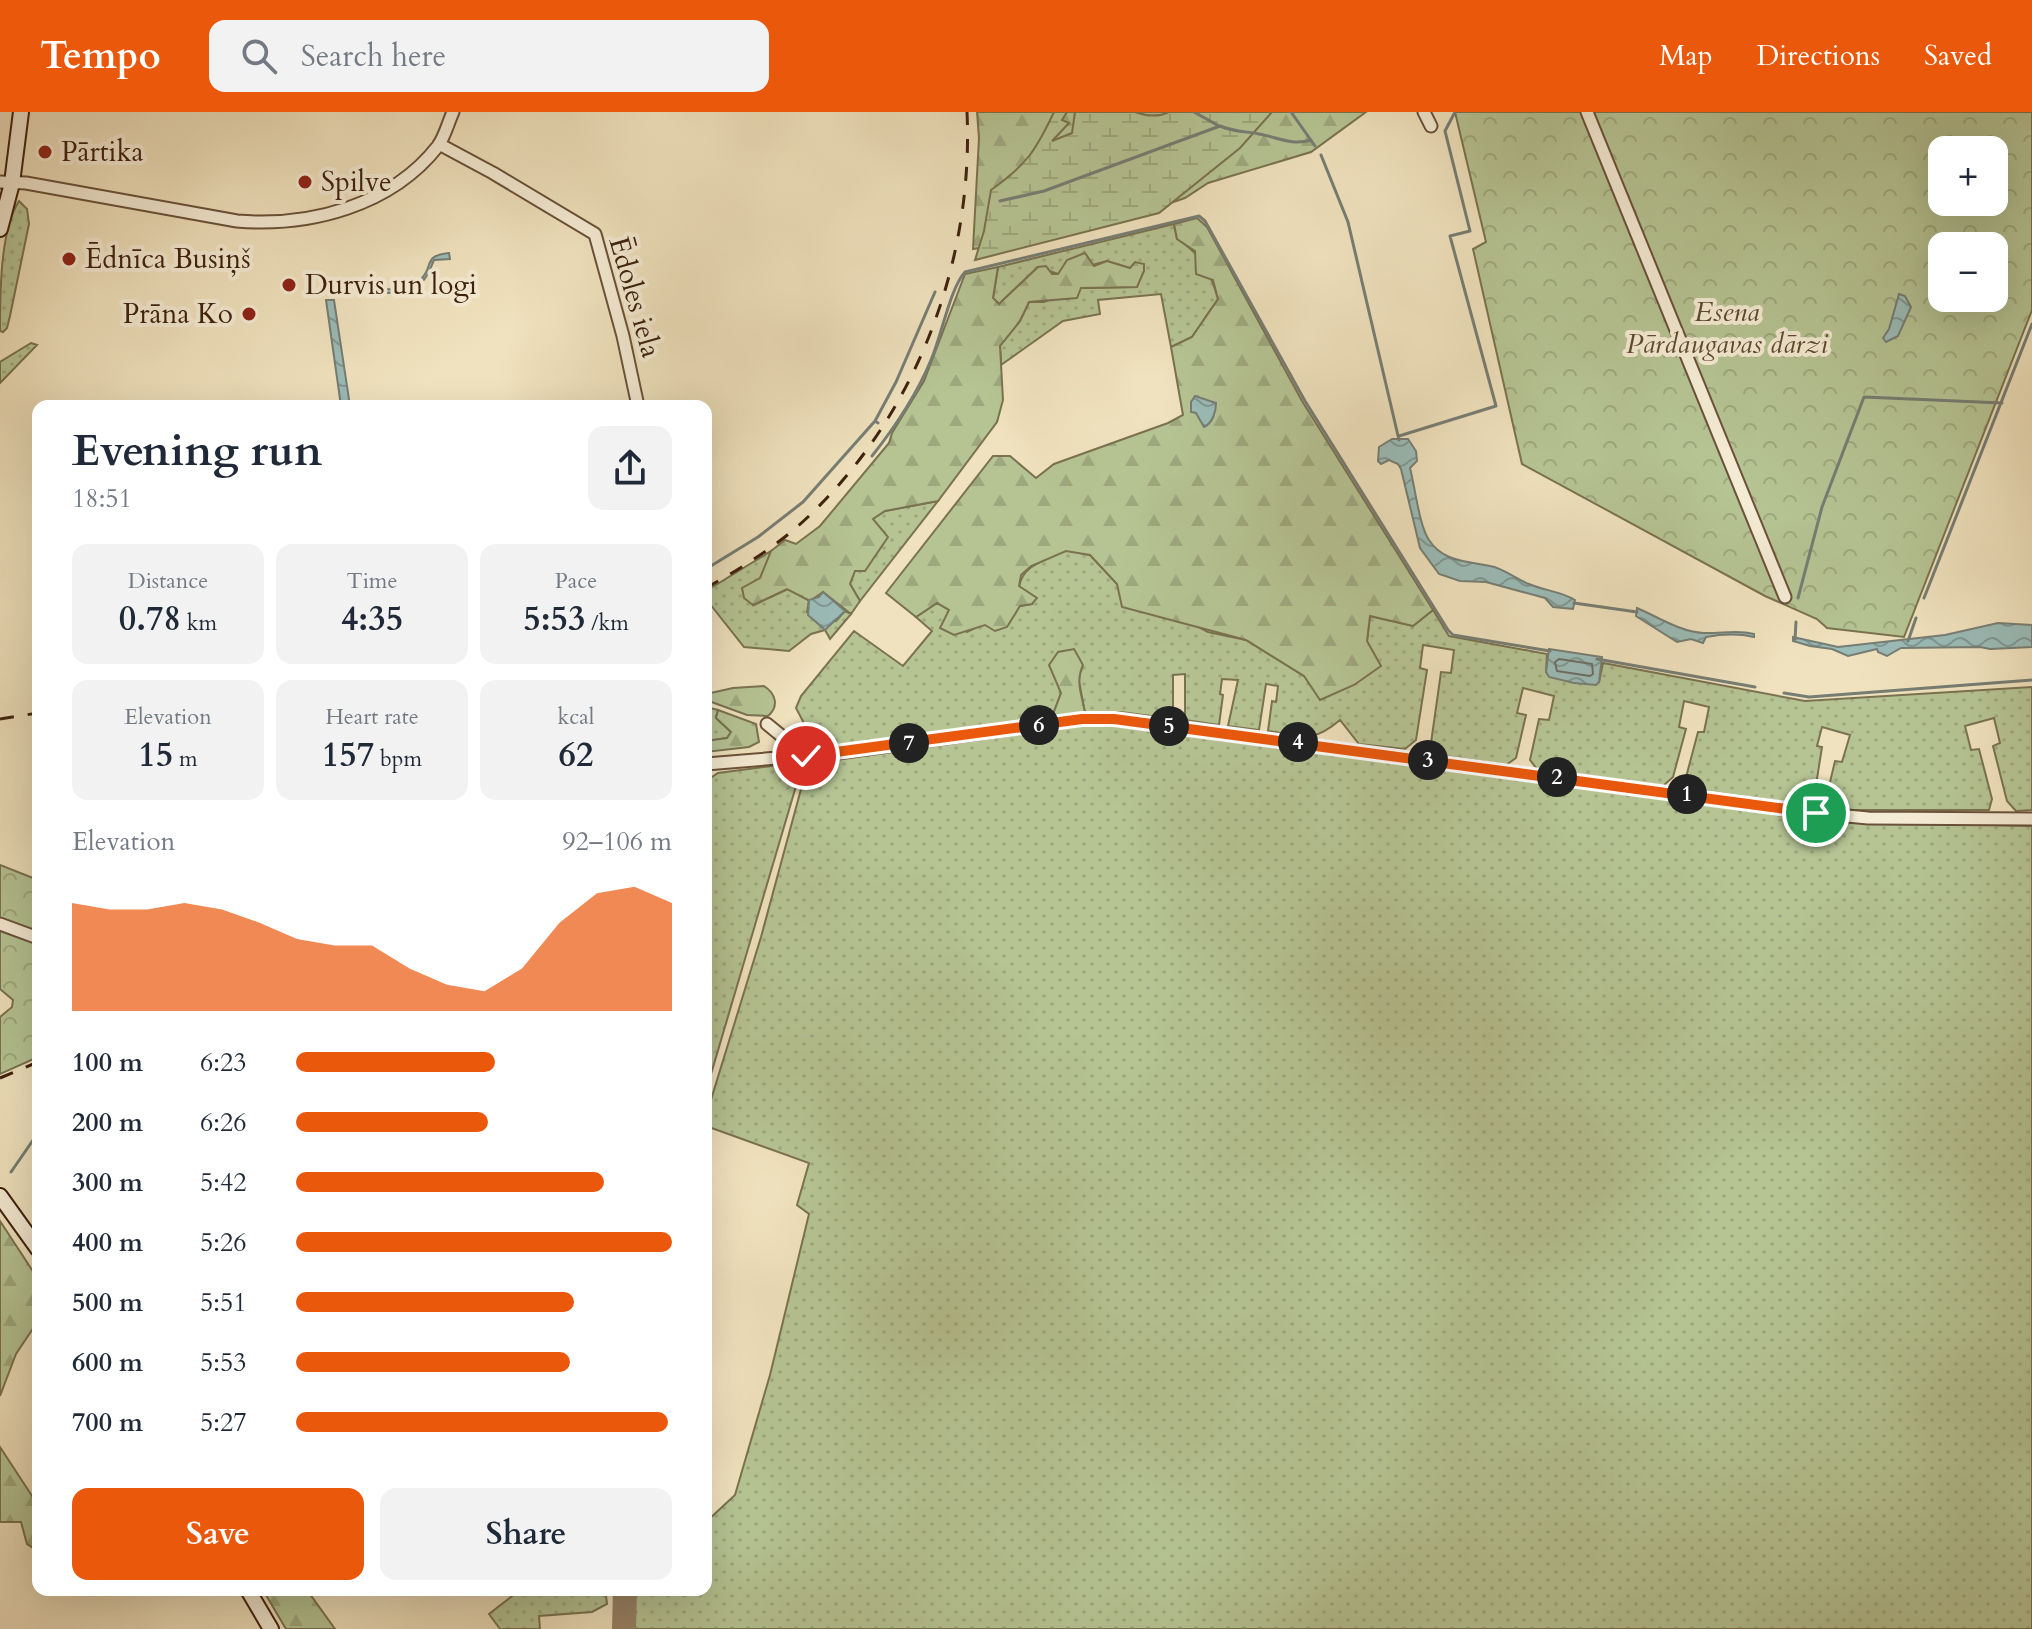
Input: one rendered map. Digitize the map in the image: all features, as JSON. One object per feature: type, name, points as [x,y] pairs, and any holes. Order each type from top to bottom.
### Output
[{"type":"street","points":[[0,229],[21,112]]},
{"type":"street","points":[[6,183],[26,183],[194,215],[267,223],[329,214],[382,193],[411,172],[439,144],[453,112]]},
{"type":"street","points":[[1424,112],[1431,126]]},
{"type":"street","points":[[1587,112],[1785,597]]},
{"type":"street","name":"Ēdoles iela","points":[[439,144],[595,234],[637,400]]},
{"type":"street","points":[[712,764],[806,756],[1082,719],[1114,719],[1816,813],[1868,818],[2032,819]]},
{"type":"street","points":[[767,724],[806,756]]},
{"type":"street","points":[[0,924],[32,936]]},
{"type":"street","points":[[0,1196],[32,1241]]},
{"type":"street","points":[[252,1596],[271,1629]]},
{"type":"green space","points":[[977,112],[1366,112],[1311,152],[1208,183],[1185,198],[1097,228],[973,249],[979,138]]},
{"type":"green space","points":[[1054,112],[1067,112],[1062,120],[1069,123],[1052,141],[1072,133],[1075,112],[1161,115],[1169,112],[1272,112],[1240,148],[1159,213],[975,260],[991,190],[1029,156]]},
{"type":"green space","name":"Esena Pārdaugavas dārzi","points":[[1455,112],[2032,112],[2032,310],[1904,637],[1827,628],[1817,619],[1765,596],[1522,464],[1473,249],[1486,242]]},
{"type":"green space","points":[[19,201],[27,209],[29,224],[10,316],[3,332],[0,331],[2,263],[8,228]]},
{"type":"green space","points":[[1197,218],[1207,227],[1302,401],[1433,610],[1413,626],[1370,616],[1367,641],[1381,666],[1354,685],[1320,700],[1304,676],[1246,640],[1122,607],[1117,584],[1090,555],[1066,551],[1031,566],[1021,575],[1019,586],[1037,598],[1032,604],[1020,606],[1007,627],[995,631],[985,625],[954,635],[940,628],[949,610],[937,603],[916,617],[886,593],[993,456],[1010,456],[1036,478],[1054,464],[1183,415],[1171,347],[1192,337],[1218,299],[1213,280],[1196,274],[1195,251],[1177,239],[1174,224]]},
{"type":"green space","points":[[1174,224],[1177,239],[1204,264],[1218,299],[1192,337],[1171,347],[1161,294],[1098,300],[1100,314],[1063,321],[1001,365],[1000,346],[1020,321],[1029,302],[1044,302],[1081,288],[1136,287],[1130,268],[1107,261],[1058,274],[1038,267],[999,304],[993,298],[998,267]]},
{"type":"green space","points":[[1085,253],[1094,266],[1107,261],[1130,268],[1135,262],[1144,264],[1137,287],[1081,288],[1077,298],[1029,302],[1020,321],[1000,346],[1003,400],[997,422],[938,501],[885,511],[873,519],[888,537],[865,571],[855,571],[850,584],[860,601],[851,614],[823,592],[810,601],[787,589],[753,605],[744,598],[742,588],[760,578],[771,551],[785,540],[796,544],[820,526],[889,443],[924,381],[965,274],[998,267],[993,298],[999,304],[1038,267],[1046,266],[1052,274],[1058,274],[1067,260]]},
{"type":"green space","points":[[31,343],[37,345],[0,383],[0,362]]},
{"type":"green space","points":[[938,501],[860,601],[850,584],[872,519],[885,511]]},
{"type":"green space","points":[[1066,550],[1090,555],[1117,584],[1208,632],[1246,640],[1304,676],[1367,641],[1370,616],[1413,626],[1433,610],[1449,636],[1547,654],[1546,672],[1599,682],[1603,663],[1805,701],[2032,687],[2032,810],[2016,811],[2007,801],[1993,746],[2000,743],[1994,718],[1965,726],[1971,750],[1979,749],[1992,799],[1989,810],[1832,810],[1826,799],[1835,761],[1842,762],[1850,735],[1822,727],[1817,746],[1822,747],[1814,798],[1805,805],[1693,789],[1685,781],[1698,732],[1704,732],[1709,707],[1684,701],[1679,727],[1686,729],[1673,777],[1663,786],[1537,769],[1530,760],[1539,719],[1549,720],[1554,696],[1523,688],[1517,713],[1526,715],[1516,758],[1506,765],[1440,755],[1431,743],[1441,672],[1451,673],[1454,650],[1423,645],[1420,668],[1427,670],[1416,740],[1405,749],[1359,744],[1340,720],[1314,735],[1268,731],[1272,701],[1276,702],[1278,686],[1266,684],[1259,730],[1228,726],[1238,680],[1222,679],[1219,725],[1185,720],[1185,674],[1173,675],[1173,719],[1121,712],[1085,713],[1078,676],[1055,675],[1061,693],[1052,717],[837,746],[808,731],[796,708],[801,696],[854,631],[903,666],[932,631],[916,617],[937,603],[949,610],[967,632],[1020,606],[1032,604],[1019,587],[1021,579],[1037,564]]},
{"type":"green space","points":[[771,551],[754,605],[788,589],[809,600],[807,612],[836,621],[845,611],[851,614],[830,639],[825,630],[811,634],[789,651],[744,647],[712,607],[712,587]]},
{"type":"green space","points":[[1074,649],[1083,665],[1079,683],[1085,713],[1052,717],[1061,693],[1049,665],[1058,652]]},
{"type":"green space","points":[[764,686],[775,700],[772,712],[768,716],[747,715],[712,702],[712,693]]},
{"type":"green space","points":[[712,708],[718,710],[716,718],[731,732],[727,738],[712,740]]},
{"type":"green space","points":[[718,710],[756,724],[759,742],[749,747],[712,751],[712,740],[727,738],[731,732],[716,718]]},
{"type":"green space","points":[[1084,724],[1120,725],[1681,798],[1799,820],[2032,826],[2032,1629],[632,1629],[632,1596],[712,1596],[712,1516],[735,1495],[770,1375],[809,1214],[797,1205],[809,1163],[712,1128],[712,1096],[761,937],[807,767],[819,761]]},
{"type":"green space","points":[[795,763],[800,768],[712,1071],[712,777],[718,773]]},
{"type":"green space","points":[[0,865],[32,878],[32,1060],[0,1074],[0,1017],[12,1007],[13,1000],[0,989]]},
{"type":"green space","points":[[0,1221],[32,1270],[32,1330],[16,1354],[0,1396]]},
{"type":"green space","points":[[0,1447],[32,1496],[32,1547],[27,1544],[21,1522],[0,1522]]},
{"type":"green space","points":[[267,1596],[311,1596],[335,1629],[286,1629]]},
{"type":"green space","points":[[512,1596],[606,1596],[607,1604],[592,1612],[539,1616],[540,1629],[500,1629],[489,1614]]},
{"type":"water","points":[[449,253],[450,259],[434,260],[425,278],[415,287],[391,293],[358,293],[358,288],[390,289],[414,284],[424,275],[431,259]]},
{"type":"water","points":[[1899,294],[1905,296],[1911,307],[1898,336],[1886,342],[1883,338],[1889,329]]},
{"type":"water","points":[[326,300],[334,300],[349,400],[340,400]]},
{"type":"water","points":[[1195,396],[1216,403],[1212,420],[1204,427],[1196,413],[1191,412],[1191,402]]},
{"type":"water","points":[[1392,439],[1408,439],[1416,451],[1417,461],[1410,468],[1423,525],[1429,540],[1441,553],[1495,567],[1529,584],[1569,597],[1575,600],[1573,609],[1553,607],[1545,598],[1486,582],[1460,581],[1439,574],[1420,548],[1401,469],[1389,460],[1381,464],[1378,461],[1379,447]]},
{"type":"water","points":[[823,592],[845,611],[825,630],[808,615],[809,600]]},
{"type":"water","points":[[1637,608],[1695,632],[1741,632],[1754,634],[1754,637],[1724,635],[1706,637],[1703,643],[1691,639],[1677,642],[1636,616]]},
{"type":"water","points":[[1998,623],[2032,625],[2032,647],[1901,648],[1887,656],[1877,649],[1848,656],[1832,649],[1793,641],[1793,637],[1838,647],[1945,635]]},
{"type":"water","points":[[1549,649],[1602,657],[1599,682],[1596,685],[1574,683],[1549,677],[1546,672]]},
{"type":"waterway","points":[[1194,112],[1219,126]]},
{"type":"waterway","points":[[1291,112],[1315,146]]},
{"type":"waterway","points":[[1399,436],[1496,406],[1450,236],[1470,231],[1445,131],[1455,112]]},
{"type":"waterway","points":[[1000,201],[1044,191],[1220,126],[1291,142],[1311,140]]},
{"type":"waterway","points":[[1321,155],[1348,222],[1399,440]]},
{"type":"waterway","points":[[872,456],[919,385],[935,351],[955,289],[965,272],[1199,216],[1205,221],[1305,401],[1448,630],[1453,635],[1550,651]]},
{"type":"waterway","points":[[878,423],[875,421],[896,382],[935,292]]},
{"type":"waterway","points":[[1924,598],[2032,324]]},
{"type":"waterway","points":[[1798,598],[1822,507],[1864,397],[2002,403]]},
{"type":"waterway","points":[[712,565],[758,537],[803,502],[875,421]]},
{"type":"waterway","points":[[1574,603],[1637,612]]},
{"type":"waterway","points":[[1908,641],[1916,618]]},
{"type":"waterway","points":[[1795,639],[1796,622]]},
{"type":"waterway","points":[[1597,659],[1755,687]]},
{"type":"waterway","points":[[1784,693],[1809,697],[2032,680]]},
{"type":"waterway","points":[[11,1172],[32,1142]]},
{"type":"taxiway","points":[[624,1629],[625,1596]]},
{"type":"railway","points":[[712,584],[753,560],[797,527],[838,486],[873,440],[904,391],[928,339],[947,284],[960,227],[966,170],[967,112]]},
{"type":"railway","points":[[0,719],[32,714]]},
{"type":"railway","points":[[0,1078],[32,1065]]},
{"type":"place","name":"Pārtika","points":[[45,152]]},
{"type":"place","name":"Spilve","points":[[305,182]]},
{"type":"place","name":"Ēdnīca Busiņš","points":[[69,259]]},
{"type":"place","name":"Durvis un logi","points":[[289,285]]},
{"type":"place","name":"Prāna Ko","points":[[249,314]]},
{"type":"route","points":[[806,756],[1082,719],[1114,719],[1816,813]]}]
